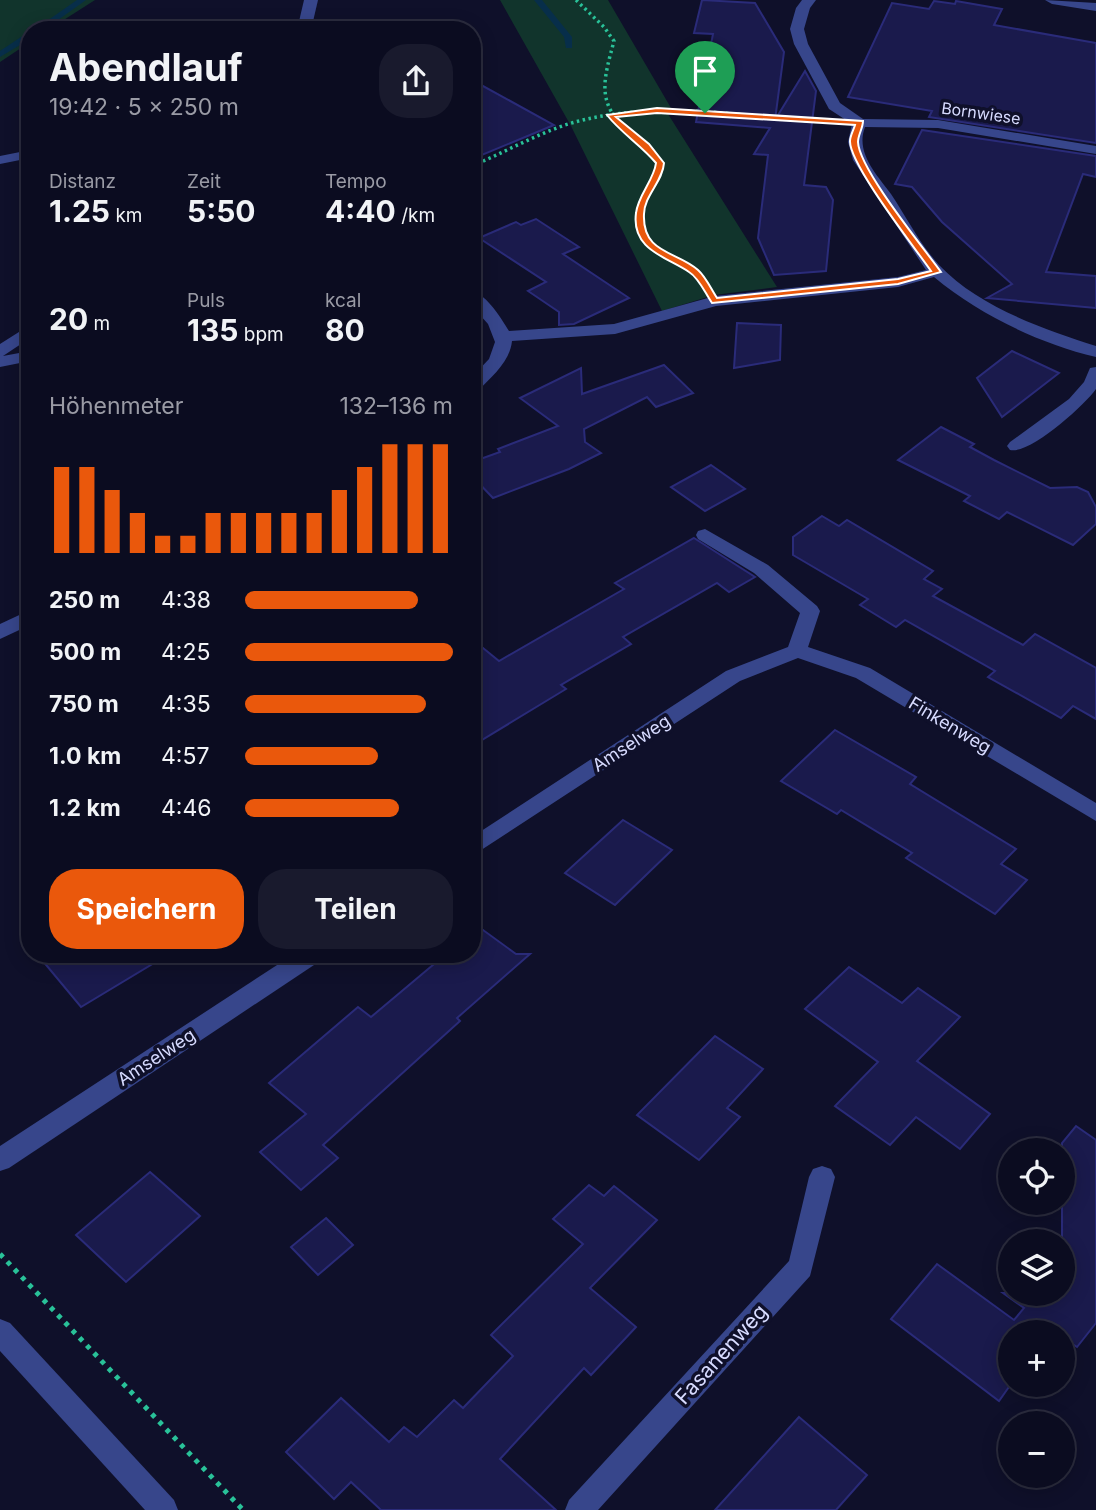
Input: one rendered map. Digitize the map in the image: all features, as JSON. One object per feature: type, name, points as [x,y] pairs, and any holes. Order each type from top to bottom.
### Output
[{"type":"street","points":[[306,21],[311,0]]},
{"type":"street","points":[[809,0],[803,8],[797,29],[801,44],[834,106],[860,123],[854,141],[858,155],[870,177],[936,272],[1010,318],[1056,340],[1096,352]]},
{"type":"street","points":[[1052,0],[1096,7]]},
{"type":"street","name":"Bornwiese","points":[[860,123],[938,124],[1096,150]]},
{"type":"street","points":[[0,160],[21,155]]},
{"type":"street","points":[[504,336],[615,329],[715,301],[898,282],[936,272]]},
{"type":"street","points":[[481,306],[498,324],[504,336],[503,353],[481,377]]},
{"type":"street","points":[[0,352],[21,337]]},
{"type":"street","points":[[0,362],[21,358]]},
{"type":"street","points":[[1016,446],[1080,397],[1095,380],[1096,372]]},
{"type":"street","points":[[705,535],[761,569],[810,611],[797,651]]},
{"type":"street","points":[[0,632],[21,622]]},
{"type":"street","name":"Finkenweg","points":[[797,651],[863,673],[1096,813]]},
{"type":"street","name":"Amselweg","points":[[481,842],[733,676],[797,651]]},
{"type":"street","name":"Amselweg","points":[[0,1160],[298,963]]},
{"type":"street","name":"Fasanenweg","points":[[579,1510],[801,1267],[822,1177]]},
{"type":"street","points":[[0,1332],[164,1510]]},
{"type":"path","points":[[576,0],[604,27],[614,41],[602,87],[605,106],[620,126],[646,146],[660,163],[659,171],[650,183],[639,214],[645,239],[660,254],[695,272],[715,301]]},
{"type":"path","points":[[481,162],[565,125],[611,115],[666,111],[860,123]]},
{"type":"path","points":[[0,1254],[243,1510]]},
{"type":"green space","points":[[0,0],[95,0],[62,21],[21,21],[21,48],[0,62]]},
{"type":"green space","points":[[500,0],[608,0],[671,108],[668,114],[777,287],[714,295],[662,311],[571,126]]},
{"type":"building","points":[[702,0],[755,3],[784,52],[775,120],[805,71],[816,91],[804,185],[826,187],[833,200],[826,271],[774,275],[758,238],[768,155],[754,154],[770,128],[696,122],[713,34],[694,33]]},
{"type":"building","points":[[934,1],[955,4],[956,1],[1002,9],[994,25],[1096,43],[1096,143],[929,117],[932,111],[848,97],[892,3],[929,9]]},
{"type":"building","points":[[481,85],[554,125],[481,155]]},
{"type":"building","points":[[922,130],[1096,156],[1096,177],[1083,174],[1046,272],[1096,276],[1096,308],[987,298],[1012,284],[942,222],[912,187],[895,184]]},
{"type":"building","points":[[536,219],[579,247],[563,254],[629,298],[574,324],[559,325],[559,312],[528,291],[546,282],[481,239],[516,222],[521,225]]},
{"type":"building","points":[[737,323],[781,325],[780,360],[734,368]]},
{"type":"building","points":[[1012,351],[1059,373],[1002,417],[977,378]]},
{"type":"building","points":[[664,365],[693,393],[656,407],[647,397],[584,429],[585,442],[601,453],[569,469],[493,498],[481,485],[481,459],[500,452],[498,449],[558,426],[520,398],[581,368],[582,394]]},
{"type":"building","points":[[941,427],[974,444],[970,447],[1050,488],[1077,487],[1088,492],[1096,507],[1096,524],[1073,545],[1007,512],[999,519],[964,501],[970,496],[898,460]]},
{"type":"building","points":[[711,465],[745,489],[705,511],[671,487]]},
{"type":"building","points":[[822,516],[839,526],[847,520],[933,571],[924,579],[942,589],[933,596],[1023,645],[1035,634],[1096,668],[1096,719],[1073,706],[1061,718],[988,677],[995,671],[905,620],[896,627],[860,605],[868,599],[793,555],[793,537]]},
{"type":"building","points":[[694,538],[755,577],[729,592],[717,583],[623,637],[631,644],[561,685],[566,689],[481,741],[481,646],[499,661],[624,589],[615,583]]},
{"type":"building","points":[[835,730],[916,777],[910,784],[1016,849],[1001,864],[1027,880],[995,914],[906,858],[912,853],[841,810],[837,814],[781,781]]},
{"type":"building","points":[[623,820],[672,850],[615,905],[565,873]]},
{"type":"building","points":[[481,929],[516,954],[530,954],[457,1018],[460,1021],[323,1145],[338,1158],[301,1190],[260,1152],[306,1114],[269,1083],[358,1007],[371,1017],[435,963],[481,963]]},
{"type":"building","points":[[44,963],[154,963],[81,1007]]},
{"type":"building","points":[[849,967],[902,1003],[918,988],[960,1017],[917,1061],[990,1114],[960,1149],[916,1117],[890,1145],[835,1106],[878,1062],[805,1009]]},
{"type":"building","points":[[715,1036],[763,1069],[727,1108],[740,1117],[699,1160],[637,1115]]},
{"type":"building","points":[[1076,1126],[1096,1140],[1096,1323],[1077,1347],[1075,1320],[1014,1320],[1024,1308],[1021,1306],[1075,1306],[1075,1229],[1062,1229],[1062,1215],[1075,1215],[1075,1138],[1066,1138]]},
{"type":"building","points":[[150,1172],[200,1216],[126,1282],[76,1235]]},
{"type":"building","points":[[589,1185],[604,1196],[614,1186],[657,1220],[590,1288],[636,1327],[591,1375],[584,1368],[500,1459],[556,1510],[381,1510],[351,1482],[334,1499],[286,1452],[341,1398],[389,1442],[404,1427],[417,1437],[454,1400],[463,1408],[513,1356],[491,1335],[583,1244],[553,1219]]},
{"type":"building","points":[[326,1218],[353,1245],[318,1275],[291,1247]]},
{"type":"building","points":[[937,1264],[1014,1320],[998,1320],[998,1397],[1002,1397],[999,1401],[891,1319]]},
{"type":"building","points":[[799,1417],[867,1475],[836,1510],[715,1510]]},
{"type":"waterway","points":[[51,21],[82,0]]},
{"type":"waterway","points":[[538,0],[568,37],[569,46]]},
{"type":"waterway","points":[[0,55],[21,41]]},
{"type":"route","points":[[657,111],[705,113],[860,123],[854,141],[858,155],[870,177],[936,272],[898,282],[715,301],[695,272],[686,265],[660,254],[645,239],[639,214],[650,183],[659,171],[660,163],[646,146],[620,126],[611,115],[657,111]]}]
